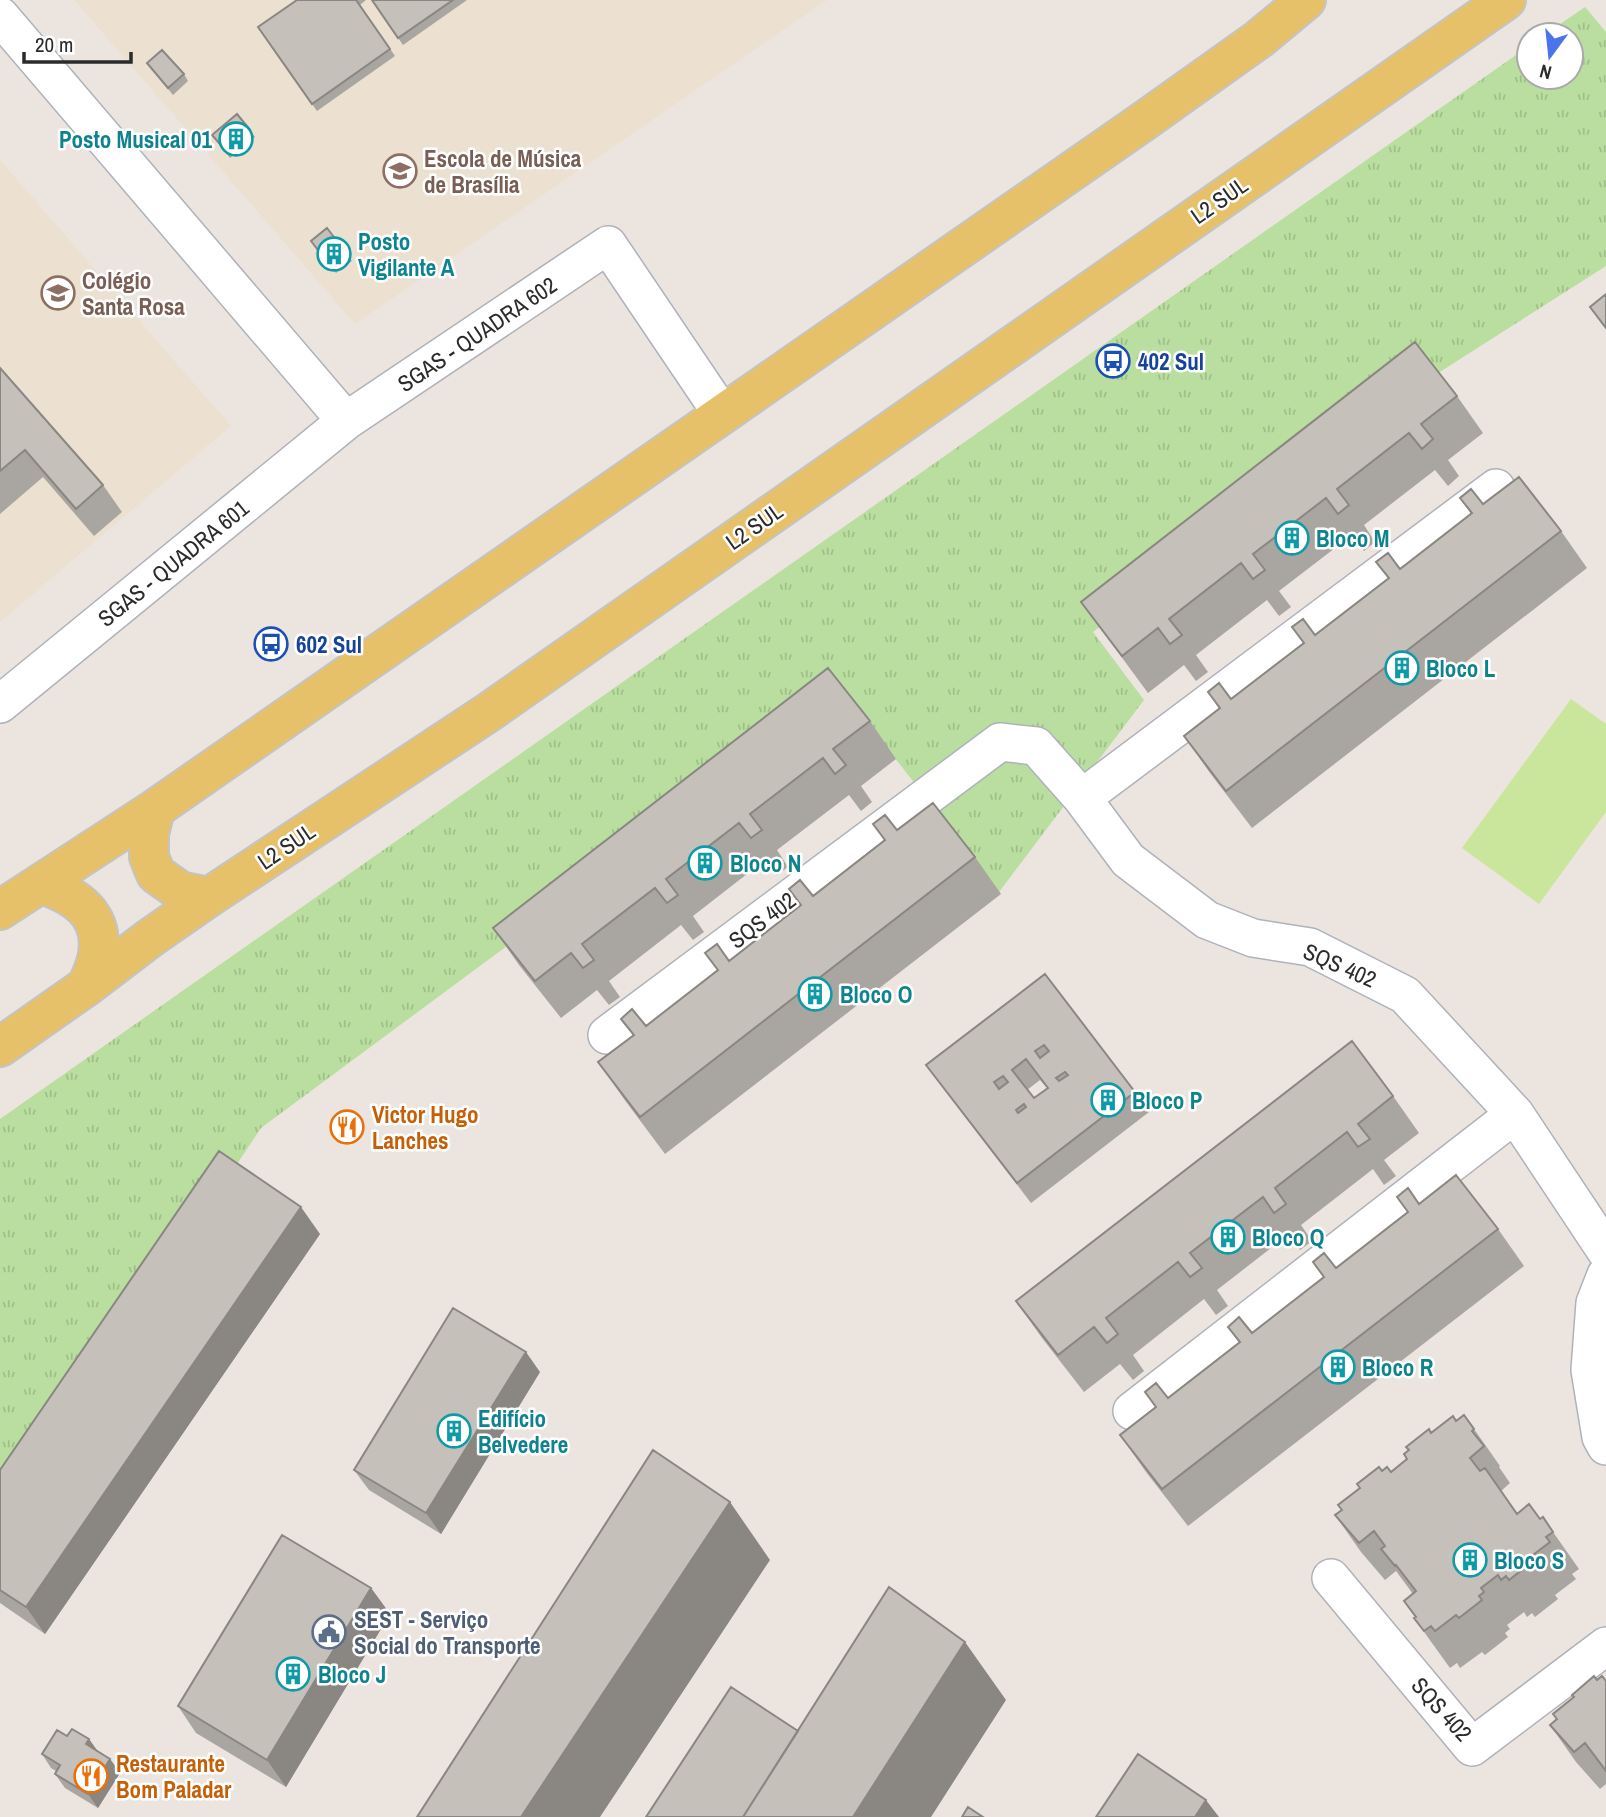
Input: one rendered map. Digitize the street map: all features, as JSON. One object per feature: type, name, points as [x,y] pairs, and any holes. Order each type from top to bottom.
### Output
[{"type":"main road","points":[[0,910],[155,809],[1144,121],[1259,39],[1306,0]]},
{"type":"main road","name":"L2 SUL","points":[[0,1046],[209,897],[489,712],[1506,0]]},
{"type":"main road","points":[[155,809],[149,834],[149,857],[156,874],[180,891],[209,897]]},
{"type":"main road","points":[[42,884],[66,893],[91,914],[99,935],[99,946],[98,957],[87,986]]},
{"type":"street","points":[[0,16],[346,421]]},
{"type":"street","name":"SGAS - QUADRA 602","points":[[346,421],[608,245],[722,414]]},
{"type":"street","name":"SGAS - QUADRA 601","points":[[0,704],[346,421]]},
{"type":"street","points":[[1082,797],[1496,488]]},
{"type":"street","name":"SQS 402","points":[[607,1035],[1000,742],[1036,746],[1082,797],[1128,860],[1207,920],[1253,938],[1310,947],[1405,995],[1515,1114],[1606,1251]]},
{"type":"street","points":[[1132,1411],[1515,1114]]},
{"type":"street","points":[[1606,1275],[1595,1303],[1590,1370],[1601,1437],[1606,1446]]},
{"type":"street","name":"SQS 402","points":[[1331,1578],[1472,1747],[1606,1646]]},
{"type":"shaded area","name":"Escola de Música de Brasília","points":[[74,0],[827,0],[355,324]]},
{"type":"shaded area","name":"Colégio Santa Rosa","points":[[0,160],[231,426],[0,622]]},
{"type":"green space","points":[[1585,7],[1606,32],[1606,266],[1432,377],[1093,632],[1144,700],[999,892],[846,695],[261,1128],[0,1521],[0,1119],[1515,56],[1515,91],[1585,91],[1585,21],[1564,21]]},
{"type":"green space","points":[[1571,699],[1606,724],[1606,812],[1539,904],[1462,848]]},
{"type":"building","points":[[297,0],[356,0],[390,49],[312,104],[258,27]]},
{"type":"building","points":[[372,0],[453,0],[398,38]]},
{"type":"building","points":[[162,50],[184,74],[168,88],[147,63]]},
{"type":"building","points":[[237,114],[250,130],[226,151],[212,135]]},
{"type":"building","name":"Posto Vigilante A","points":[[327,228],[347,254],[331,267],[311,241]]},
{"type":"building","points":[[1606,294],[1606,328],[1590,307]]},
{"type":"building","points":[[1415,342],[1457,396],[1421,424],[1433,439],[1422,449],[1409,433],[1337,489],[1349,505],[1338,514],[1326,498],[1253,554],[1265,570],[1253,579],[1241,563],[1169,619],[1182,635],[1170,644],[1158,628],[1122,656],[1081,602]]},
{"type":"building","points":[[0,368],[103,485],[76,509],[25,450],[0,471]]},
{"type":"building","points":[[1519,477],[1561,531],[1226,791],[1184,736],[1220,708],[1208,692],[1219,683],[1231,699],[1304,643],[1292,627],[1303,619],[1315,635],[1389,578],[1376,562],[1388,553],[1400,569],[1472,513],[1460,498],[1471,489],[1483,504]]},
{"type":"building","points":[[828,668],[870,721],[833,749],[846,765],[835,774],[823,758],[750,814],[762,830],[751,838],[739,823],[666,879],[678,895],[667,903],[655,888],[582,944],[594,960],[583,968],[571,953],[535,981],[493,928]]},
{"type":"building","points":[[933,803],[975,857],[640,1117],[598,1062],[634,1035],[621,1019],[632,1009],[646,1026],[718,970],[705,953],[717,944],[729,961],[801,905],[789,889],[800,880],[813,896],[885,840],[873,824],[885,815],[897,830]]},
{"type":"building","name":"Bloco P","points":[[1045,974],[1135,1092],[1017,1183],[926,1065]],"holes":[[[1044,1045],[1049,1051],[1040,1058],[1035,1051]],[[1026,1059],[1048,1088],[1034,1098],[1012,1070]],[[1065,1072],[1068,1075],[1059,1081],[1056,1078]],[[1003,1076],[1008,1082],[999,1089],[994,1082]],[[1024,1104],[1026,1107],[1018,1113],[1016,1110]]]},
{"type":"building","points":[[1352,1041],[1393,1096],[1358,1124],[1370,1139],[1358,1147],[1347,1132],[1275,1188],[1286,1204],[1274,1213],[1263,1197],[1190,1253],[1202,1268],[1190,1277],[1178,1262],[1106,1318],[1118,1334],[1107,1343],[1094,1327],[1058,1355],[1016,1301]]},
{"type":"building","points":[[219,1151],[301,1207],[26,1607],[0,1590],[0,1470]]},
{"type":"building","points":[[1456,1175],[1498,1229],[1162,1489],[1120,1435],[1156,1407],[1145,1392],[1156,1383],[1168,1398],[1240,1342],[1228,1327],[1239,1317],[1252,1333],[1324,1277],[1313,1262],[1324,1253],[1336,1268],[1408,1212],[1397,1197],[1408,1188],[1419,1204]]},
{"type":"building","name":"Edifício Belvedere","points":[[453,1308],[526,1352],[426,1513],[354,1470]]},
{"type":"building","name":"Bloco S","points":[[1464,1415],[1484,1446],[1470,1458],[1480,1471],[1485,1468],[1517,1514],[1529,1504],[1540,1519],[1543,1517],[1553,1532],[1546,1537],[1550,1542],[1529,1558],[1532,1562],[1509,1580],[1506,1576],[1501,1580],[1498,1575],[1481,1588],[1484,1592],[1479,1596],[1482,1600],[1459,1618],[1456,1615],[1435,1631],[1431,1626],[1424,1631],[1404,1601],[1416,1591],[1381,1549],[1385,1546],[1374,1531],[1359,1543],[1335,1515],[1342,1510],[1338,1505],[1360,1488],[1357,1484],[1379,1467],[1382,1471],[1387,1467],[1391,1472],[1407,1459],[1404,1454],[1409,1450],[1406,1447],[1429,1429],[1431,1433],[1453,1416],[1456,1421]]},
{"type":"building","points":[[653,1450],[730,1502],[521,1817],[417,1817]]},
{"type":"building","name":"Bloco J","points":[[282,1535],[371,1588],[267,1760],[178,1706]]},
{"type":"building","points":[[889,1587],[965,1642],[853,1817],[743,1817]]},
{"type":"building","points":[[1594,1676],[1597,1680],[1602,1676],[1606,1681],[1606,1771],[1585,1743],[1574,1752],[1550,1725],[1557,1719],[1553,1714]]},
{"type":"building","points":[[731,1687],[798,1731],[743,1817],[646,1817]]},
{"type":"building","name":"Restaurante Bom Paladar","points":[[72,1729],[89,1739],[86,1744],[110,1759],[88,1794],[55,1774],[60,1765],[42,1754],[57,1730],[67,1736]]},
{"type":"building","points":[[1138,1754],[1206,1800],[1195,1817],[1096,1817]]},
{"type":"building","points":[[968,1807],[983,1817],[962,1817]]},
{"type":"place","name":"Posto Musical 01","points":[[236,139]]},
{"type":"place","name":"Escola de Música de Brasília","points":[[400,171]]},
{"type":"place","name":"Posto Vigilante A","points":[[334,254]]},
{"type":"place","name":"Colégio Santa Rosa","points":[[58,293]]},
{"type":"place","name":"402 Sul","points":[[1113,361]]},
{"type":"place","name":"Bloco M","points":[[1292,538]]},
{"type":"place","name":"602 Sul","points":[[271,644]]},
{"type":"place","name":"Bloco L","points":[[1402,668]]},
{"type":"place","name":"Bloco N","points":[[705,863]]},
{"type":"place","name":"Bloco O","points":[[815,994]]},
{"type":"place","name":"Bloco P","points":[[1108,1100]]},
{"type":"place","name":"Victor Hugo Lanches","points":[[347,1127]]},
{"type":"place","name":"Bloco Q","points":[[1228,1237]]},
{"type":"place","name":"Bloco R","points":[[1338,1367]]},
{"type":"place","name":"Edifício Belvedere","points":[[454,1431]]},
{"type":"place","name":"Bloco S","points":[[1470,1560]]},
{"type":"place","name":"SEST - Serviço Social do Transporte","points":[[329,1632]]},
{"type":"place","name":"Bloco J","points":[[293,1674]]},
{"type":"place","name":"Restaurante Bom Paladar","points":[[91,1776]]}]
